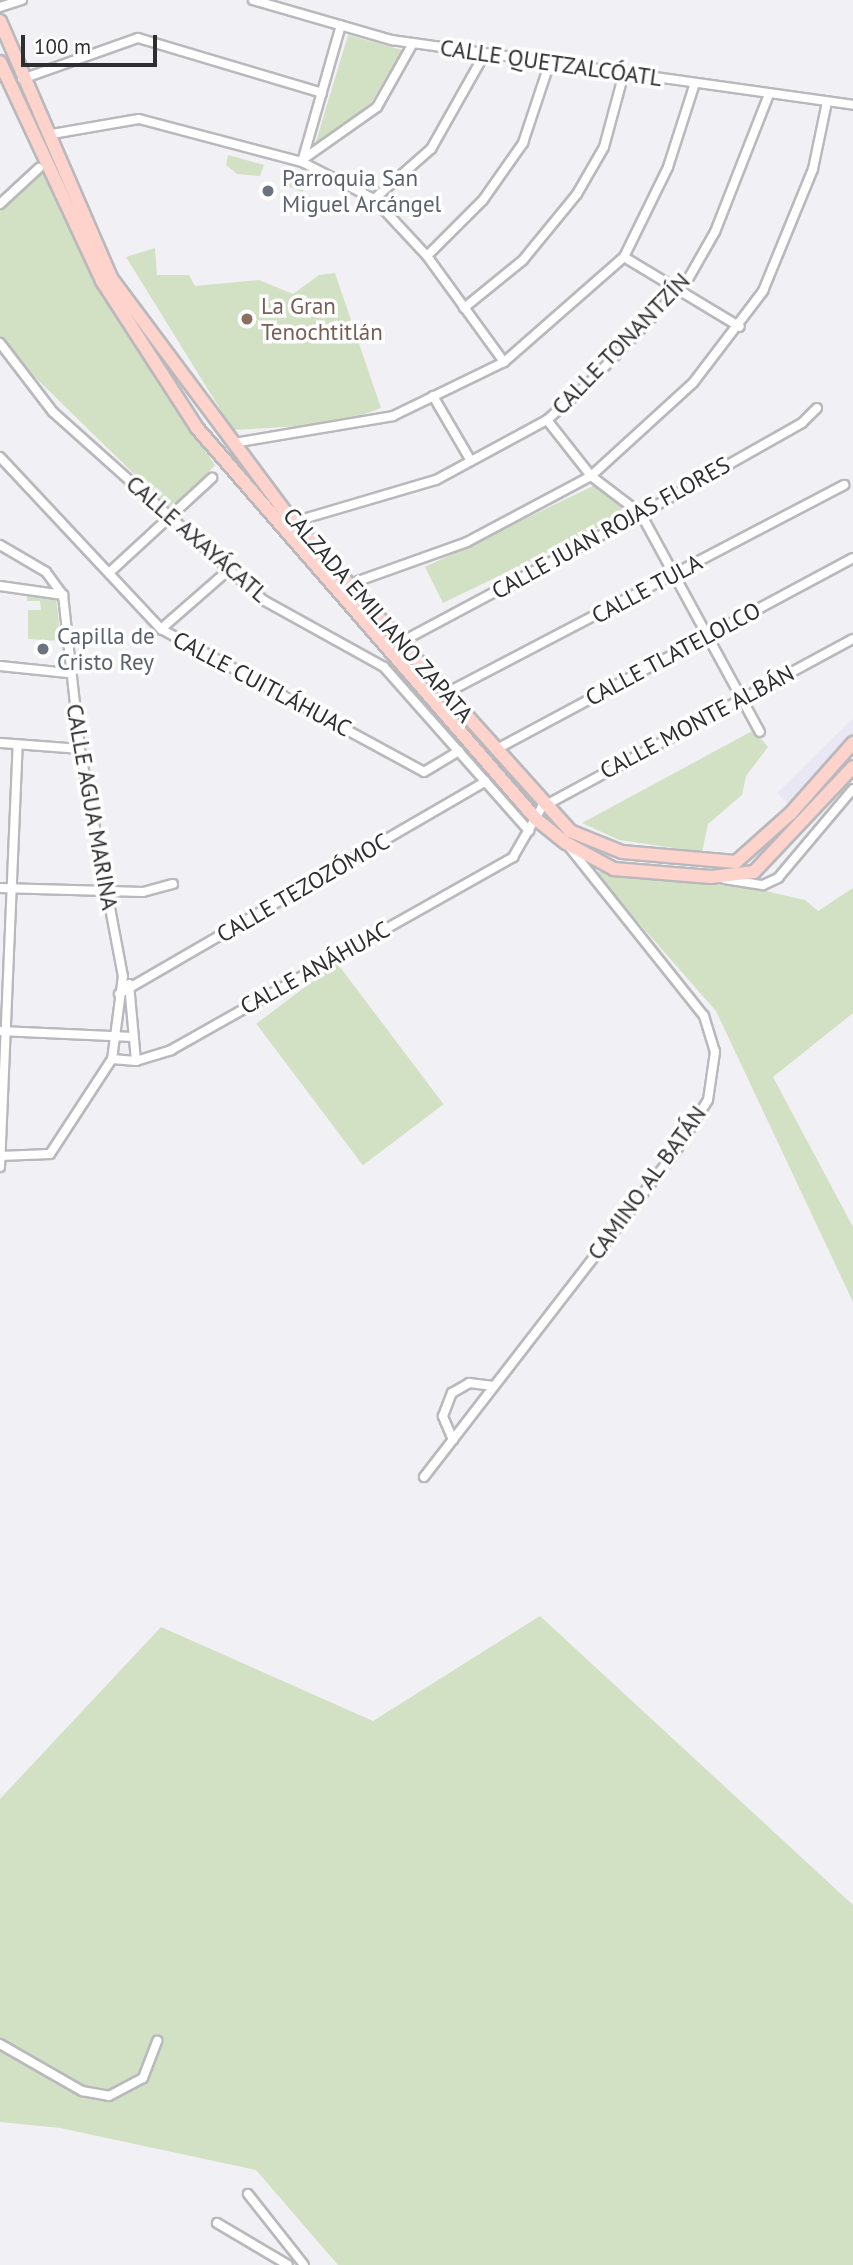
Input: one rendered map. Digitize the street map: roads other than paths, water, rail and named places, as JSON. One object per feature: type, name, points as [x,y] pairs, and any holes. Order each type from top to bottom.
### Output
[{"type":"main road","name":"CALZADA EMILIANO ZAPATA","points":[[0,21],[22,79],[52,134],[111,278],[293,522],[346,585],[450,691],[539,813],[570,831],[622,852],[736,862],[791,813],[853,743]]},
{"type":"main road","name":"CALZADA EMILIANO ZAPATA","points":[[0,62],[102,281],[197,428],[566,843],[614,869],[711,877],[754,872],[853,767]]},
{"type":"street","points":[[0,7],[22,0]]},
{"type":"street","name":"CALLE QUETZALCÓATL","points":[[253,0],[413,43],[853,105]]},
{"type":"street","points":[[302,161],[341,25]]},
{"type":"street","points":[[22,79],[138,38],[322,93]]},
{"type":"street","points":[[302,161],[377,107],[413,43]]},
{"type":"street","points":[[374,199],[431,149],[485,53]]},
{"type":"street","points":[[427,256],[483,200],[523,143],[550,62]]},
{"type":"street","points":[[464,308],[523,260],[578,194],[604,147],[624,73]]},
{"type":"street","points":[[234,443],[393,416],[504,362],[624,257],[668,167],[695,83]]},
{"type":"street","name":"CALLE TONANTZÍN","points":[[293,522],[436,480],[547,420],[680,289],[715,232],[769,94]]},
{"type":"street","points":[[346,585],[467,542],[591,476],[693,383],[740,327],[763,291],[813,169],[827,102]]},
{"type":"street","points":[[52,134],[139,118],[302,161],[374,199],[427,256],[504,362]]},
{"type":"street","points":[[0,204],[39,168]]},
{"type":"street","points":[[624,257],[740,327]]},
{"type":"street","name":"CALLE AXAYÁCATL","points":[[0,343],[53,412],[172,520],[232,567],[263,600],[384,667],[529,831]]},
{"type":"street","points":[[433,396],[471,461]]},
{"type":"street","name":"CALLE JUAN ROJAS FLORES","points":[[401,642],[642,514],[803,423],[817,408]]},
{"type":"street","points":[[547,420],[591,476],[642,514],[760,732]]},
{"type":"street","name":"CALLE CUITLÁHUAC","points":[[0,457],[161,629],[424,772],[459,751]]},
{"type":"street","points":[[110,572],[172,520],[212,478]]},
{"type":"street","name":"CALLE TULA","points":[[450,691],[844,485]]},
{"type":"street","points":[[0,545],[46,572],[63,595]]},
{"type":"street","name":"CALLE TLATELOLCO","points":[[494,750],[853,558]]},
{"type":"street","points":[[161,629],[232,567]]},
{"type":"street","points":[[0,586],[63,595]]},
{"type":"street","name":"CALLE AGUA MARINA","points":[[1,1156],[50,1154],[111,1059],[117,1036],[123,976],[80,750],[68,673],[63,595]]},
{"type":"street","name":"CALLE MONTE ALBÁN","points":[[539,813],[741,698],[853,639]]},
{"type":"street","points":[[0,666],[68,673]]},
{"type":"street","points":[[0,743],[80,750]]},
{"type":"street","points":[[0,1167],[18,745]]},
{"type":"street","name":"CALLE TEZOZÓMOC","points":[[119,995],[486,781]]},
{"type":"street","points":[[711,877],[763,885],[778,878],[853,789]]},
{"type":"street","points":[[529,831],[539,813]]},
{"type":"street","name":"CALLE ANÁHUAC","points":[[111,1059],[136,1061],[171,1050],[513,857],[529,831]]},
{"type":"street","name":"CAMINO AL BATÁN","points":[[424,1477],[676,1151],[708,1100],[715,1052],[704,1016],[681,980],[566,843]]},
{"type":"street","points":[[0,888],[107,892],[173,884]]},
{"type":"street","name":"CALLE AGUA MARINA","points":[[123,976],[132,988]]},
{"type":"street","points":[[132,988],[136,1061]]},
{"type":"street","points":[[4,1031],[133,1037]]},
{"type":"street","points":[[453,1440],[443,1416],[452,1393],[469,1383],[494,1386]]},
{"type":"street","points":[[0,2044],[82,2091],[109,2096],[143,2078],[157,2041]]},
{"type":"street","points":[[248,2194],[304,2265]]},
{"type":"street","points":[[218,2223],[288,2265]]},
{"type":"place","name":"Parroquia San Miguel Arcángel","points":[[268,191]]},
{"type":"place","name":"La Gran Tenochtitlán","points":[[247,319]]},
{"type":"place","name":"Capilla de Cristo Rey","points":[[43,649]]}]
